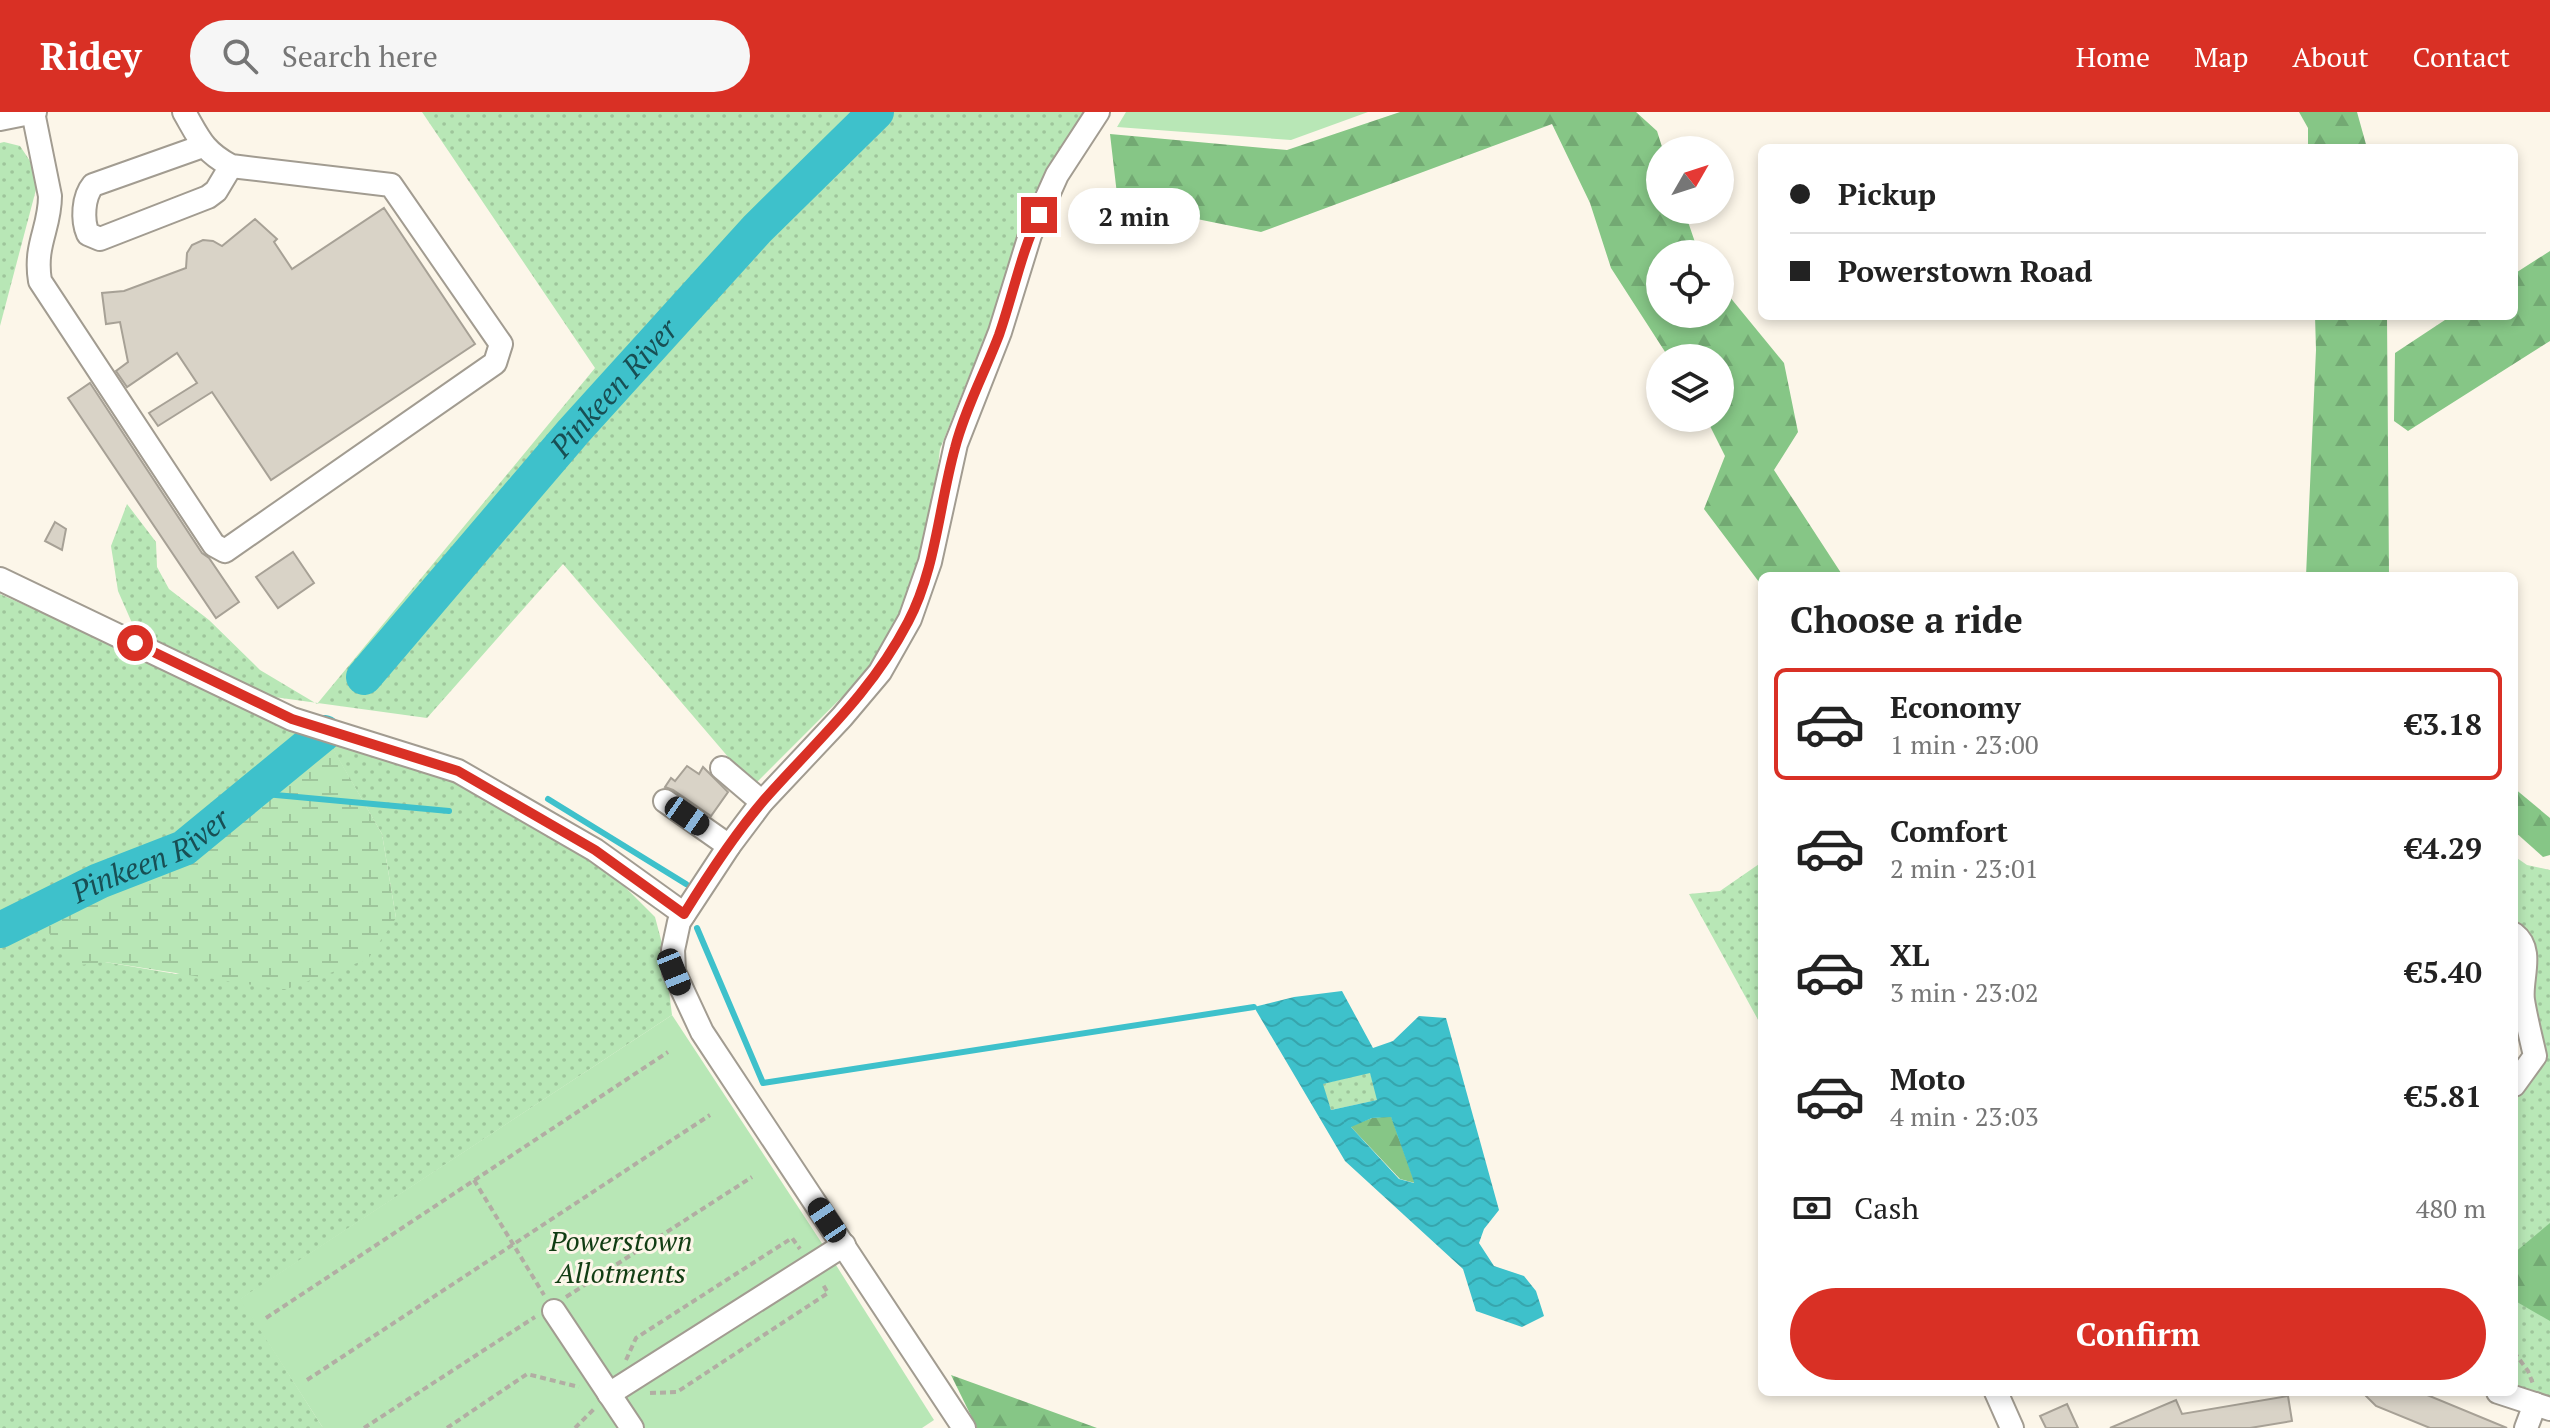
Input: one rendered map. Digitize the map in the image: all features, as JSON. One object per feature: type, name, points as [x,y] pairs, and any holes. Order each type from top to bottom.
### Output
[{"type":"street","points":[[0,119],[34,112],[50,196],[50,208],[38,247],[40,281],[214,545],[225,551],[495,363],[501,344],[391,185],[231,166],[214,157],[203,146],[184,112]]},
{"type":"street","points":[[964,1428],[702,1032],[674,972],[673,950],[679,922],[729,846],[762,802],[880,672],[910,619],[930,562],[956,444],[1000,332],[1030,235],[1057,175],[1098,112]]},
{"type":"street","points":[[203,146],[93,185],[86,198],[85,228],[88,234],[100,239],[208,197],[216,191],[231,166]]},
{"type":"street","points":[[0,579],[292,719],[458,771],[595,850],[684,914]]},
{"type":"street","points":[[722,768],[762,802]]},
{"type":"street","points":[[665,801],[729,846]]},
{"type":"street","points":[[2518,937],[2527,963],[2522,997],[2535,1056],[2518,1079]]},
{"type":"street","points":[[609,1394],[844,1245]]},
{"type":"street","points":[[554,1311],[632,1428]]},
{"type":"street","points":[[1998,1396],[2012,1428]]},
{"type":"street","points":[[2510,1396],[2543,1407],[2526,1428]]},
{"type":"path","points":[[266,1318],[668,1052]]},
{"type":"path","points":[[307,1380],[710,1115]]},
{"type":"path","points":[[474,1180],[554,1311]]},
{"type":"path","points":[[447,1428],[527,1374],[609,1394],[677,1392],[828,1293],[792,1238],[636,1338],[609,1394],[575,1428]]},
{"type":"path","points":[[2518,1358],[2532,1379],[2543,1407]]},
{"type":"green space","points":[[422,112],[1089,112],[1051,171],[940,449],[926,563],[900,625],[869,670],[753,786],[563,564],[427,718],[318,703],[595,368]]},
{"type":"green space","points":[[1126,112],[1368,112],[1291,140],[1117,127]]},
{"type":"green space","points":[[1400,112],[1636,112],[1659,136],[1646,136],[1646,224],[1689,224],[1694,240],[1646,240],[1646,322],[1611,268],[1590,203],[1552,124],[1261,232],[1118,203],[1110,134],[1287,150]]},
{"type":"green space","points":[[2299,112],[2357,112],[2366,144],[2308,144],[2308,128]]},
{"type":"green space","points":[[0,143],[20,146],[38,182],[0,326]]},
{"type":"green space","points":[[2550,251],[2550,341],[2408,431],[2394,421],[2395,353],[2445,320],[2518,320],[2518,271]]},
{"type":"green space","points":[[1734,302],[1784,363],[1798,432],[1774,470],[1840,572],[1758,572],[1758,581],[1704,509],[1725,456],[1713,432],[1734,432],[1734,344],[1660,344],[1650,328],[1734,328]]},
{"type":"green space","points":[[2315,320],[2387,320],[2389,572],[2306,572]]},
{"type":"green space","points":[[127,504],[156,542],[157,567],[169,589],[209,620],[260,670],[315,703],[238,692],[139,639],[118,591],[111,546]]},
{"type":"green space","points":[[0,594],[177,673],[284,728],[324,733],[458,778],[564,837],[616,878],[655,917],[664,951],[672,1015],[241,1299],[323,1428],[0,1428]],"holes":[[[324,734],[382,834],[396,918],[176,974],[105,962],[35,912],[99,881],[184,848]]]},
{"type":"green space","points":[[324,733],[382,834],[396,918],[368,959],[284,990],[105,962],[72,966],[35,913],[99,881],[184,848]]},
{"type":"green space","points":[[2518,791],[2550,818],[2550,855],[2543,857],[2518,835]]},
{"type":"green space","points":[[2518,859],[2527,865],[2550,870],[2550,1400],[2518,1388],[2518,1089],[2534,980],[2533,938],[2518,923]]},
{"type":"green space","points":[[1758,865],[1758,1020],[1689,894],[1720,891]]},
{"type":"green space","name":"Powerstown Allotments","points":[[672,1015],[934,1420],[922,1428],[323,1428],[240,1299]]},
{"type":"green space","points":[[1370,1072],[1378,1100],[1331,1110],[1322,1084]]},
{"type":"green space","points":[[1391,1116],[1415,1183],[1400,1179],[1350,1126],[1372,1118]]},
{"type":"green space","points":[[2550,1223],[2550,1321],[2518,1303],[2518,1250]]},
{"type":"green space","points":[[951,1375],[1097,1428],[977,1428]]},
{"type":"water","points":[[1342,991],[1373,1048],[1393,1041],[1419,1016],[1446,1018],[1499,1210],[1484,1229],[1479,1243],[1494,1266],[1524,1276],[1536,1291],[1544,1316],[1522,1327],[1476,1311],[1463,1269],[1345,1161],[1254,1007],[1294,997]],"holes":[[[1370,1073],[1377,1100],[1331,1110],[1323,1084]],[[1391,1117],[1414,1182],[1414,1183],[1399,1179],[1351,1127],[1372,1118]]]},
{"type":"building","points":[[384,208],[475,344],[271,480],[212,392],[158,426],[149,413],[197,383],[177,353],[127,387],[116,371],[128,362],[120,322],[106,324],[102,293],[124,291],[186,268],[187,253],[192,245],[203,240],[222,246],[255,219],[277,239],[274,242],[292,269]]},
{"type":"building","points":[[90,383],[202,553],[209,558],[239,602],[216,618],[68,398]]},
{"type":"building","points":[[55,522],[66,529],[62,550],[45,541]]},
{"type":"building","points":[[293,552],[314,583],[278,608],[256,577]]},
{"type":"building","points":[[687,766],[699,774],[703,767],[728,792],[711,816],[665,787],[671,778],[675,781]]},
{"type":"building","points":[[2288,1396],[2292,1421],[2250,1428],[2110,1428],[2176,1400],[2182,1414]]},
{"type":"building","points":[[2366,1396],[2430,1396],[2507,1428],[2430,1428],[2376,1406]]},
{"type":"building","points":[[2067,1404],[2078,1428],[2046,1428],[2040,1416]]},
{"type":"waterway","name":"Pinkeen River","points":[[364,677],[573,432],[757,229],[876,112]]},
{"type":"waterway","name":"Pinkeen River","points":[[0,930],[99,881],[184,848],[324,733]]},
{"type":"waterway","points":[[253,793],[449,811]]},
{"type":"waterway","points":[[548,799],[686,884]]},
{"type":"waterway","points":[[697,928],[763,1083],[1254,1007]]},
{"type":"route","points":[[135,643],[292,719],[458,771],[595,850],[684,914],[762,802],[880,672],[910,619],[930,562],[956,444],[1000,332],[1039,215]]}]
